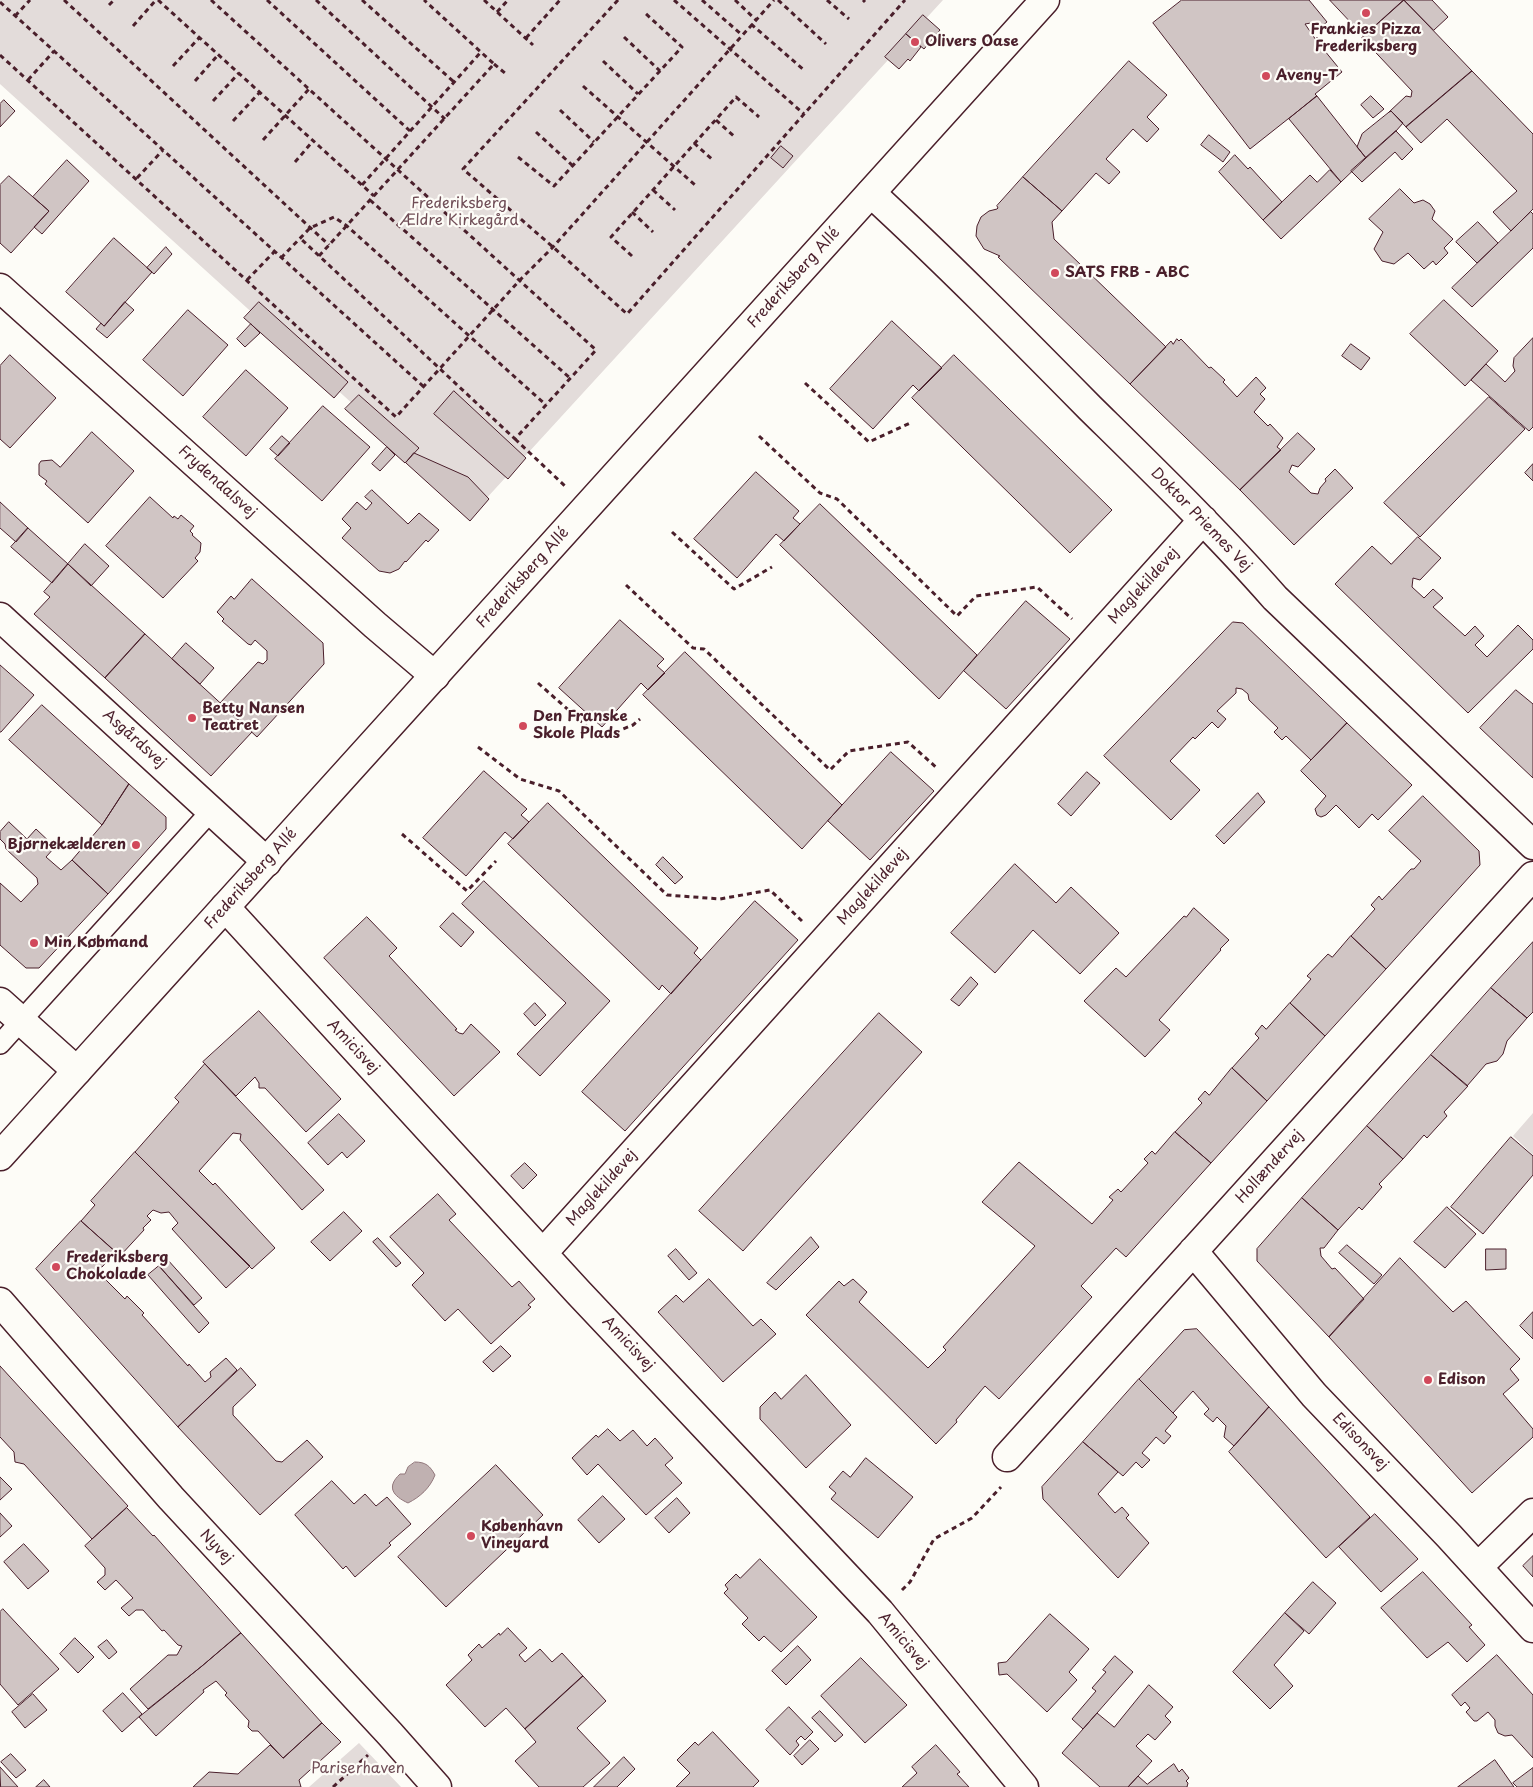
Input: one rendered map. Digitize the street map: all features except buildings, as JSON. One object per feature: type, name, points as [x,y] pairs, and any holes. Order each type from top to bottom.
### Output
[{"type":"street","name":"Frederiksberg Allé","points":[[0,1156],[1045,0]]},
{"type":"street","name":"Doktor Priemes Vej","points":[[871,193],[930,247],[1203,520],[1275,598],[1533,845]]},
{"type":"street","name":"Frydendalsvej","points":[[0,288],[435,676]]},
{"type":"street","name":"Maglekildevej","points":[[542,1253],[1203,520]]},
{"type":"street","name":"Asgårdsvej","points":[[0,617],[267,862]]},
{"type":"street","name":"Hollændervej","points":[[1007,1457],[1533,876]]},
{"type":"street","name":"Amicisvej","points":[[225,907],[542,1253],[880,1612],[1024,1787]]},
{"type":"street","points":[[0,1002],[77,1071]]},
{"type":"street","name":"Edisonsvej","points":[[1193,1250],[1314,1395],[1478,1567],[1533,1628]]},
{"type":"street","name":"Nyvej","points":[[0,1302],[171,1498],[437,1787]]},
{"type":"street","points":[[1478,1567],[1533,1513]]},
{"type":"lane","points":[[0,1044],[212,810]]},
{"type":"path","points":[[15,16],[30,0]]},
{"type":"path","points":[[64,0],[329,245]]},
{"type":"path","points":[[109,5],[114,0]]},
{"type":"path","points":[[133,26],[157,0],[374,196]]},
{"type":"path","points":[[211,0],[596,350],[515,439]]},
{"type":"path","points":[[266,0],[410,131]]},
{"type":"path","points":[[316,0],[445,119]]},
{"type":"path","points":[[362,0],[454,82]]},
{"type":"path","points":[[424,0],[506,74]]},
{"type":"path","points":[[484,0],[533,45]]},
{"type":"path","points":[[497,12],[508,0]]},
{"type":"path","points":[[526,38],[560,0]]},
{"type":"path","points":[[618,0],[463,170],[553,247],[627,314],[905,0]]},
{"type":"path","points":[[674,0],[804,114]]},
{"type":"path","points":[[702,0],[742,35]]},
{"type":"path","points":[[735,0],[756,20]]},
{"type":"path","points":[[0,55],[137,178],[396,417],[519,281],[553,247],[774,0]]},
{"type":"path","points":[[778,0],[826,44]]},
{"type":"path","points":[[827,0],[849,19]]},
{"type":"path","points":[[0,2],[424,387]]},
{"type":"path","points":[[518,157],[554,186],[682,47],[645,13]]},
{"type":"path","points":[[751,24],[804,70]]},
{"type":"path","points":[[624,37],[660,71]]},
{"type":"path","points":[[173,66],[199,38]]},
{"type":"path","points":[[28,80],[54,51]]},
{"type":"path","points":[[362,185],[481,52]]},
{"type":"path","points":[[195,81],[218,55]]},
{"type":"path","points":[[603,61],[638,94]]},
{"type":"path","points":[[319,256],[494,64]]},
{"type":"path","points":[[213,101],[238,73]]},
{"type":"path","points":[[583,86],[695,185]]},
{"type":"path","points":[[263,140],[309,89]]},
{"type":"path","points":[[233,121],[260,92]]},
{"type":"path","points":[[632,256],[611,237],[736,97],[759,117]]},
{"type":"path","points":[[560,110],[594,142]]},
{"type":"path","points":[[716,120],[736,138]]},
{"type":"path","points":[[536,132],[573,166]]},
{"type":"path","points":[[295,162],[313,141]]},
{"type":"path","points":[[694,143],[714,161]]},
{"type":"path","points":[[137,178],[163,150]]},
{"type":"path","points":[[652,190],[675,210]]},
{"type":"path","points":[[370,200],[570,378]]},
{"type":"path","points":[[632,212],[653,232]]},
{"type":"path","points":[[281,258],[310,228],[334,218],[347,226],[546,405]]},
{"type":"path","points":[[300,238],[587,507]]},
{"type":"path","points":[[247,280],[275,251]]},
{"type":"path","points":[[805,383],[868,442],[910,423]]},
{"type":"path","points":[[759,436],[820,494],[836,499],[957,616],[976,596],[1037,586],[1095,640]]},
{"type":"path","points":[[672,532],[734,589],[772,568]]},
{"type":"path","points":[[626,585],[693,648],[704,649],[830,770],[849,751],[908,742],[960,789]]},
{"type":"path","points":[[538,682],[600,738],[633,725],[640,719]]},
{"type":"path","points":[[478,747],[520,780],[559,791],[667,895],[720,899],[770,890],[824,942]]},
{"type":"path","points":[[402,834],[467,892],[496,861]]},
{"type":"path","points":[[880,1612],[910,1582],[934,1539],[972,1518],[1001,1487],[1007,1457]]},
{"type":"path","points":[[333,1787],[390,1734]]},
{"type":"green space","name":"Frederiksberg Ældre Kirkegård","points":[[0,0],[943,0],[473,513],[0,84]]},
{"type":"green space","points":[[1533,1113],[1533,1155],[1513,1136]]},
{"type":"green space","name":"Pariserhaven","points":[[359,1743],[401,1787],[309,1787]]},
{"type":"shaded area","points":[[415,1462],[427,1465],[435,1475],[424,1492],[408,1503],[395,1494],[392,1487],[400,1474],[405,1474],[408,1467]]},
{"type":"place","name":"Frankies Pizza Frederiksberg","points":[[1366,13]]},
{"type":"place","name":"Olivers Oase","points":[[915,42]]},
{"type":"place","name":"Aveny-T","points":[[1266,76]]},
{"type":"place","name":"SATS FRB - ABC","points":[[1055,273]]},
{"type":"place","name":"Betty Nansen Teatret","points":[[192,718]]},
{"type":"place","name":"Den Franske Skole Plads","points":[[523,726]]},
{"type":"place","name":"Bjørnekælderen","points":[[136,845]]},
{"type":"place","name":"Min Købmand","points":[[34,943]]},
{"type":"place","name":"Frederiksberg Chokolade","points":[[56,1267]]},
{"type":"place","name":"Edison","points":[[1428,1380]]},
{"type":"place","name":"København Vineyard","points":[[471,1536]]}]
